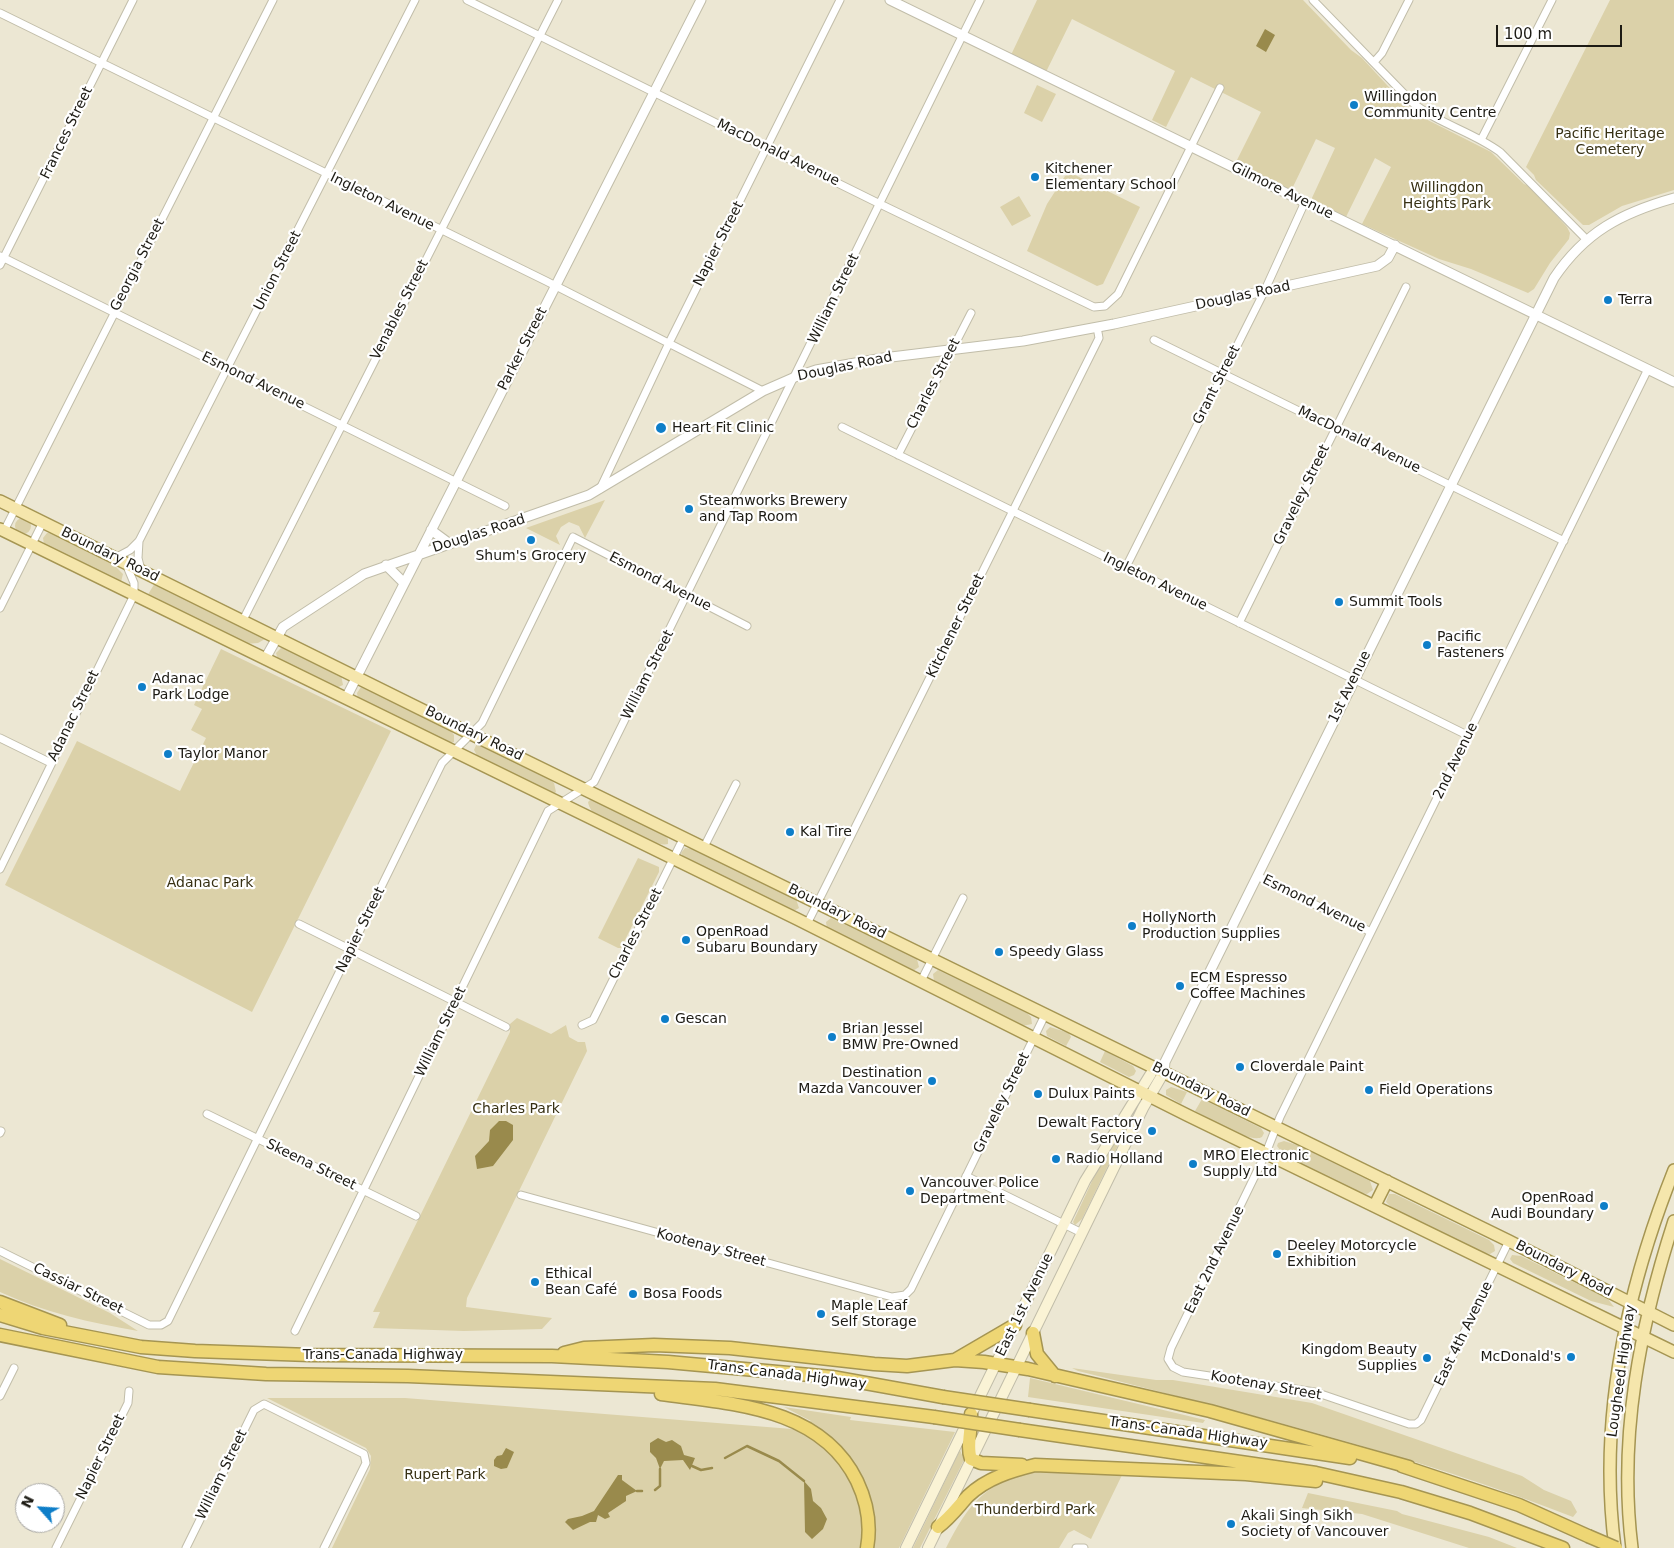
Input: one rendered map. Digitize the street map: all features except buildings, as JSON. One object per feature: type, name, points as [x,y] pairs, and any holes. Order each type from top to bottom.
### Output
[{"type":"highway","points":[[0,1302],[95,1338]]},
{"type":"highway","name":"Trans-Canada Highway","points":[[0,1315],[43,1328],[95,1338],[141,1346],[205,1352],[320,1355],[552,1356],[668,1362],[832,1377],[943,1397],[1409,1467],[1519,1506],[1616,1548]]},
{"type":"highway","points":[[955,1360],[1015,1325]]},
{"type":"highway","points":[[1033,1333],[1036,1354],[1055,1376]]},
{"type":"highway","name":"Trans-Canada Highway","points":[[0,1334],[158,1367],[222,1372],[408,1376],[715,1389],[934,1417],[1298,1470],[1401,1492],[1470,1513],[1563,1548]]},
{"type":"highway","points":[[552,1356],[584,1348],[654,1345],[730,1348],[907,1366],[955,1360],[996,1364],[1210,1411],[1409,1467]]},
{"type":"highway","points":[[589,1384],[741,1407],[771,1413],[801,1423],[828,1442],[852,1470],[861,1489],[868,1518],[867,1548]]},
{"type":"highway","points":[[971,1414],[972,1431],[968,1447],[971,1459],[980,1464],[1246,1474],[1401,1492]]},
{"type":"highway","points":[[938,1527],[984,1484],[1011,1472],[1036,1465]]},
{"type":"main road","name":"Boundary Road","points":[[0,500],[471,734],[1045,1015],[1161,1067],[1276,1127],[1510,1241],[1674,1325]]},
{"type":"main road","name":"Boundary Road","points":[[2,530],[674,858],[1266,1153],[1674,1352]]},
{"type":"main road","name":"East 1st Avenue","points":[[906,1548],[1103,1148],[1145,1093],[1161,1067]]},
{"type":"main road","name":"East 1st Avenue","points":[[928,1548],[1082,1233],[1145,1093]]},
{"type":"main road","name":"Lougheed Highway","points":[[1616,1548],[1611,1498],[1612,1439],[1626,1328],[1650,1236],[1674,1170]]},
{"type":"main road","points":[[1375,1205],[1387,1181]]},
{"type":"main road","name":"Lougheed Highway","points":[[1632,1548],[1628,1495],[1631,1411],[1648,1312],[1674,1220]]},
{"type":"street","name":"Frances Street","points":[[1,260],[133,0]]},
{"type":"street","name":"Georgia Street","points":[[2,530],[15,508],[273,0]]},
{"type":"street","name":"Union Street","points":[[120,560],[139,541],[415,0]]},
{"type":"street","name":"MacDonald Avenue","points":[[467,0],[1090,306],[1105,306],[1118,294],[1192,147]]},
{"type":"street","name":"Venables Street","points":[[243,620],[558,0]]},
{"type":"street","name":"Parker Street","points":[[346,698],[701,0]]},
{"type":"street","name":"Napier Street","points":[[600,490],[669,343],[840,0]]},
{"type":"street","name":"Gilmore Avenue","points":[[890,0],[1536,313],[1674,382]]},
{"type":"street","name":"William Street","points":[[295,1331],[548,811],[594,782],[688,596],[980,0]]},
{"type":"street","points":[[1314,0],[1422,110],[1481,140],[1513,164],[1588,240]]},
{"type":"street","points":[[1374,62],[1382,53],[1409,0]]},
{"type":"street","points":[[1481,140],[1552,0]]},
{"type":"street","name":"Ingleton Avenue","points":[[0,13],[212,119],[555,286],[763,391]]},
{"type":"street","points":[[1192,147],[1220,88]]},
{"type":"street","points":[[1536,313],[1562,266],[1588,240],[1624,215],[1674,198]]},
{"type":"street","name":"Grant Street","points":[[1126,567],[1264,292],[1306,202]]},
{"type":"street","name":"Douglas Road","points":[[265,659],[276,636],[283,627],[364,574],[420,553],[558,508],[600,490],[763,391],[795,377],[816,370],[884,358],[1023,341],[1264,292],[1377,266],[1388,258],[1395,245]]},
{"type":"street","name":"Esmond Avenue","points":[[1,260],[342,424],[505,506]]},
{"type":"street","name":"Graveley Street","points":[[1239,623],[1406,287]]},
{"type":"street","name":"Charles Street","points":[[898,455],[971,313]]},
{"type":"street","name":"1st Avenue","points":[[1161,1067],[1536,313]]},
{"type":"street","name":"Kitchener Street","points":[[807,924],[1099,338],[1097,327]]},
{"type":"street","name":"MacDonald Avenue","points":[[1154,340],[1564,541]]},
{"type":"street","name":"2nd Avenue","points":[[1266,1153],[1276,1127],[1371,932],[1648,370]]},
{"type":"street","name":"Ingleton Avenue","points":[[842,427],[1468,736]]},
{"type":"street","points":[[0,608],[43,522]]},
{"type":"street","points":[[431,530],[450,544]]},
{"type":"street","name":"Napier Street","points":[[156,1326],[165,1324],[171,1317],[442,763],[482,723],[572,537]]},
{"type":"street","name":"Esmond Avenue","points":[[572,537],[747,626]]},
{"type":"street","name":"Union Street","points":[[139,541],[138,558],[141,570]]},
{"type":"street","points":[[120,560],[134,583],[134,595]]},
{"type":"street","points":[[386,565],[404,583]]},
{"type":"street","name":"Adanac Street","points":[[0,869],[134,595]]},
{"type":"street","points":[[0,738],[51,763]]},
{"type":"street","points":[[704,847],[736,784]]},
{"type":"street","name":"Charles Street","points":[[582,1025],[593,1020],[684,837]]},
{"type":"street","name":"Esmond Avenue","points":[[1257,876],[1371,932]]},
{"type":"street","points":[[921,981],[963,898]]},
{"type":"street","points":[[299,924],[456,1001],[506,1028]]},
{"type":"street","name":"Graveley Street","points":[[902,1296],[911,1289],[1045,1015]]},
{"type":"street","name":"Skeena Street","points":[[207,1114],[416,1216]]},
{"type":"street","name":"East 2nd Avenue","points":[[1173,1366],[1168,1359],[1171,1348],[1266,1153]]},
{"type":"street","points":[[966,1176],[1082,1233]]},
{"type":"street","name":"Kootenay Street","points":[[521,1195],[892,1297],[902,1296]]},
{"type":"street","name":"East 4th Avenue","points":[[1416,1424],[1421,1420],[1510,1241]]},
{"type":"street","name":"Cassiar Street","points":[[0,1251],[149,1325],[156,1326]]},
{"type":"street","name":"Kootenay Street","points":[[1173,1366],[1187,1373],[1315,1392],[1409,1424],[1416,1424]]},
{"type":"street","points":[[0,1396],[14,1368]]},
{"type":"street","name":"Napier Street","points":[[56,1548],[128,1403],[129,1391]]},
{"type":"street","name":"William Street","points":[[186,1548],[254,1410],[260,1404],[268,1405],[364,1454],[366,1464],[324,1548]]},
{"type":"street","points":[[1076,1548],[1084,1548]]},
{"type":"green space","name":"Willingdon Heights Park","points":[[1037,0],[1303,0],[1351,50],[1362,58],[1412,112],[1491,152],[1524,184],[1529,186],[1567,227],[1570,233],[1569,239],[1550,263],[1534,289],[1528,293],[1471,269],[1439,259],[1362,224],[1391,167],[1375,158],[1346,217],[1311,200],[1335,148],[1316,139],[1291,191],[1235,164],[1261,112],[1191,77],[1166,127],[1152,120],[1175,71],[1072,19],[1046,72],[1011,55]]},
{"type":"green space","name":"Pacific Heritage Cemetery","points":[[1610,0],[1674,0],[1674,190],[1622,206],[1589,225],[1583,225],[1536,180],[1526,167]]},
{"type":"green space","points":[[1037,85],[1056,94],[1042,122],[1024,113]]},
{"type":"green space","points":[[1073,174],[1140,207],[1103,284],[1097,286],[1027,251],[1047,204],[1065,176]]},
{"type":"green space","points":[[1019,196],[1031,216],[1012,226],[1000,207]]},
{"type":"green space","points":[[605,500],[585,538],[579,526],[569,522],[561,527],[556,536],[560,545],[526,528]]},
{"type":"green space","points":[[23,518],[31,526],[23,534],[15,526]]},
{"type":"green space","points":[[47,533],[52,533],[113,564],[123,574],[121,582],[44,544],[43,538]]},
{"type":"green space","points":[[155,583],[265,639],[258,643],[245,644],[147,596]]},
{"type":"green space","points":[[281,648],[285,648],[341,675],[343,685],[334,689],[278,660],[276,653]]},
{"type":"green space","name":"Adanac Park","points":[[221,649],[391,731],[252,1012],[5,885],[77,741],[180,791],[206,738],[191,730],[202,709],[194,705]]},
{"type":"green space","points":[[361,687],[450,730],[454,735],[454,742],[450,743],[358,700],[357,693]]},
{"type":"green space","points":[[477,743],[548,777],[554,783],[556,792],[553,795],[479,759],[474,750]]},
{"type":"green space","points":[[591,799],[664,834],[668,839],[668,844],[654,843],[605,821],[590,809],[588,802]]},
{"type":"green space","points":[[685,848],[695,849],[796,899],[799,908],[792,912],[684,858],[681,853]]},
{"type":"green space","points":[[638,858],[659,867],[659,872],[621,948],[618,948],[598,938]]},
{"type":"green space","points":[[831,918],[917,959],[919,967],[913,971],[827,929],[826,922]]},
{"type":"green space","points":[[938,970],[1027,1013],[1031,1017],[1032,1024],[1022,1026],[934,981],[933,974]]},
{"type":"green space","name":"Charles Park","points":[[517,1018],[551,1034],[566,1025],[569,1037],[578,1042],[585,1042],[587,1051],[467,1298],[466,1307],[552,1318],[542,1329],[464,1331],[373,1328],[380,1312],[373,1312],[510,1032],[510,1024]]},
{"type":"green space","points":[[1050,1027],[1069,1033],[1071,1037],[1066,1046],[1047,1036],[1046,1031]]},
{"type":"green space","points":[[1105,1051],[1133,1066],[1136,1071],[1134,1075],[1129,1077],[1100,1062]]},
{"type":"green space","points":[[1171,1087],[1187,1092],[1181,1104],[1166,1095],[1166,1090]]},
{"type":"green space","points":[[1202,1099],[1261,1128],[1264,1133],[1262,1137],[1248,1137],[1239,1134],[1195,1111]]},
{"type":"green space","points":[[1137,1106],[1082,1219],[1075,1225],[1073,1222],[1100,1164]]},
{"type":"green space","points":[[1284,1141],[1297,1145],[1370,1181],[1373,1190],[1367,1194],[1361,1193],[1284,1155],[1277,1146],[1278,1143]]},
{"type":"green space","points":[[1389,1194],[1395,1194],[1489,1240],[1494,1245],[1495,1251],[1490,1254],[1483,1253],[1392,1208],[1386,1202]]},
{"type":"green space","points":[[1512,1255],[1521,1256],[1608,1299],[1614,1307],[1591,1301],[1513,1263],[1510,1259]]},
{"type":"green space","points":[[0,1259],[110,1313],[138,1331],[67,1316],[0,1292]]},
{"type":"green space","points":[[1072,1368],[1156,1380],[1173,1380],[1312,1403],[1522,1476],[1544,1490],[1571,1501],[1577,1512],[1573,1517],[1513,1494],[1390,1454]]},
{"type":"green space","points":[[1030,1378],[1205,1420],[1203,1423],[1028,1397]]},
{"type":"green space","name":"Rupert Park","points":[[267,1398],[405,1398],[792,1429],[811,1421],[784,1407],[851,1417],[850,1420],[955,1432],[899,1548],[332,1548],[370,1469],[371,1456],[366,1448]]},
{"type":"green space","points":[[960,1450],[964,1460],[920,1548],[913,1548]]},
{"type":"green space","name":"Thunderbird Park","points":[[1038,1471],[1122,1475],[1091,1539],[1074,1530],[1068,1533],[1059,1548],[946,1548],[963,1518],[981,1496],[1006,1480]]},
{"type":"green space","points":[[1308,1493],[1397,1511],[1402,1514],[1489,1537],[1517,1548],[1469,1548],[1362,1514],[1302,1508]]},
{"type":"shaded area","points":[[1265,29],[1275,35],[1266,52],[1256,46]]},
{"type":"shaded area","points":[[499,1121],[506,1121],[513,1125],[513,1140],[493,1166],[477,1169],[475,1156],[489,1141],[490,1130]]},
{"type":"shaded area","points":[[658,1438],[666,1442],[672,1440],[681,1446],[684,1455],[695,1458],[690,1470],[683,1460],[664,1461],[660,1469],[656,1458],[650,1452],[650,1443]]},
{"type":"shaded area","points":[[506,1448],[514,1452],[507,1468],[501,1469],[494,1466],[494,1460],[497,1456],[502,1455]]},
{"type":"shaded area","points":[[618,1475],[622,1475],[622,1480],[637,1491],[626,1496],[626,1501],[608,1513],[610,1517],[605,1519],[598,1515],[596,1522],[590,1522],[573,1530],[565,1522],[568,1519],[594,1511]]},
{"type":"shaded area","points":[[804,1481],[811,1489],[813,1501],[821,1508],[827,1519],[823,1529],[812,1539],[805,1532]]},
{"type":"waterway","points":[[725,1458],[747,1446],[779,1461],[804,1481]]},
{"type":"waterway","points":[[692,1466],[701,1470],[712,1468]]},
{"type":"waterway","points":[[655,1490],[660,1486],[660,1469]]},
{"type":"waterway","points":[[637,1491],[642,1491]]},
{"type":"place","name":"Willingdon Community Centre","points":[[1354,105]]},
{"type":"place","name":"Kitchener Elementary School","points":[[1035,177]]},
{"type":"place","name":"Terra","points":[[1608,300]]},
{"type":"place","name":"Heart Fit Clinic","points":[[661,428]]},
{"type":"place","name":"Steamworks Brewery and Tap Room","points":[[689,509]]},
{"type":"place","name":"Shum's Grocery","points":[[531,540]]},
{"type":"place","name":"Summit Tools","points":[[1339,602]]},
{"type":"place","name":"Pacific Fasteners","points":[[1427,645]]},
{"type":"place","name":"Adanac Park Lodge","points":[[142,687]]},
{"type":"place","name":"Taylor Manor","points":[[168,754]]},
{"type":"place","name":"Kal Tire","points":[[790,832]]},
{"type":"place","name":"HollyNorth Production Supplies","points":[[1132,926]]},
{"type":"place","name":"OpenRoad Subaru Boundary","points":[[686,940]]},
{"type":"place","name":"Speedy Glass","points":[[999,952]]},
{"type":"place","name":"ECM Espresso Coffee Machines","points":[[1180,986]]},
{"type":"place","name":"Gescan","points":[[665,1019]]},
{"type":"place","name":"Brian Jessel BMW Pre-Owned","points":[[832,1037]]},
{"type":"place","name":"Cloverdale Paint","points":[[1240,1067]]},
{"type":"place","name":"Destination Mazda Vancouver","points":[[932,1081]]},
{"type":"place","name":"Field Operations","points":[[1369,1090]]},
{"type":"place","name":"Dulux Paints","points":[[1038,1094]]},
{"type":"place","name":"Dewalt Factory Service","points":[[1152,1131]]},
{"type":"place","name":"Radio Holland","points":[[1056,1159]]},
{"type":"place","name":"MRO Electronic Supply Ltd","points":[[1193,1164]]},
{"type":"place","name":"Vancouver Police Department","points":[[910,1191]]},
{"type":"place","name":"OpenRoad Audi Boundary","points":[[1604,1206]]},
{"type":"place","name":"Deeley Motorcycle Exhibition","points":[[1277,1254]]},
{"type":"place","name":"Ethical Bean Café","points":[[535,1282]]},
{"type":"place","name":"Bosa Foods","points":[[633,1294]]},
{"type":"place","name":"Maple Leaf Self Storage","points":[[821,1314]]},
{"type":"place","name":"McDonald's","points":[[1571,1357]]},
{"type":"place","name":"Kingdom Beauty Supplies","points":[[1427,1358]]},
{"type":"place","name":"Akali Singh Sikh Society of Vancouver","points":[[1231,1524]]}]
